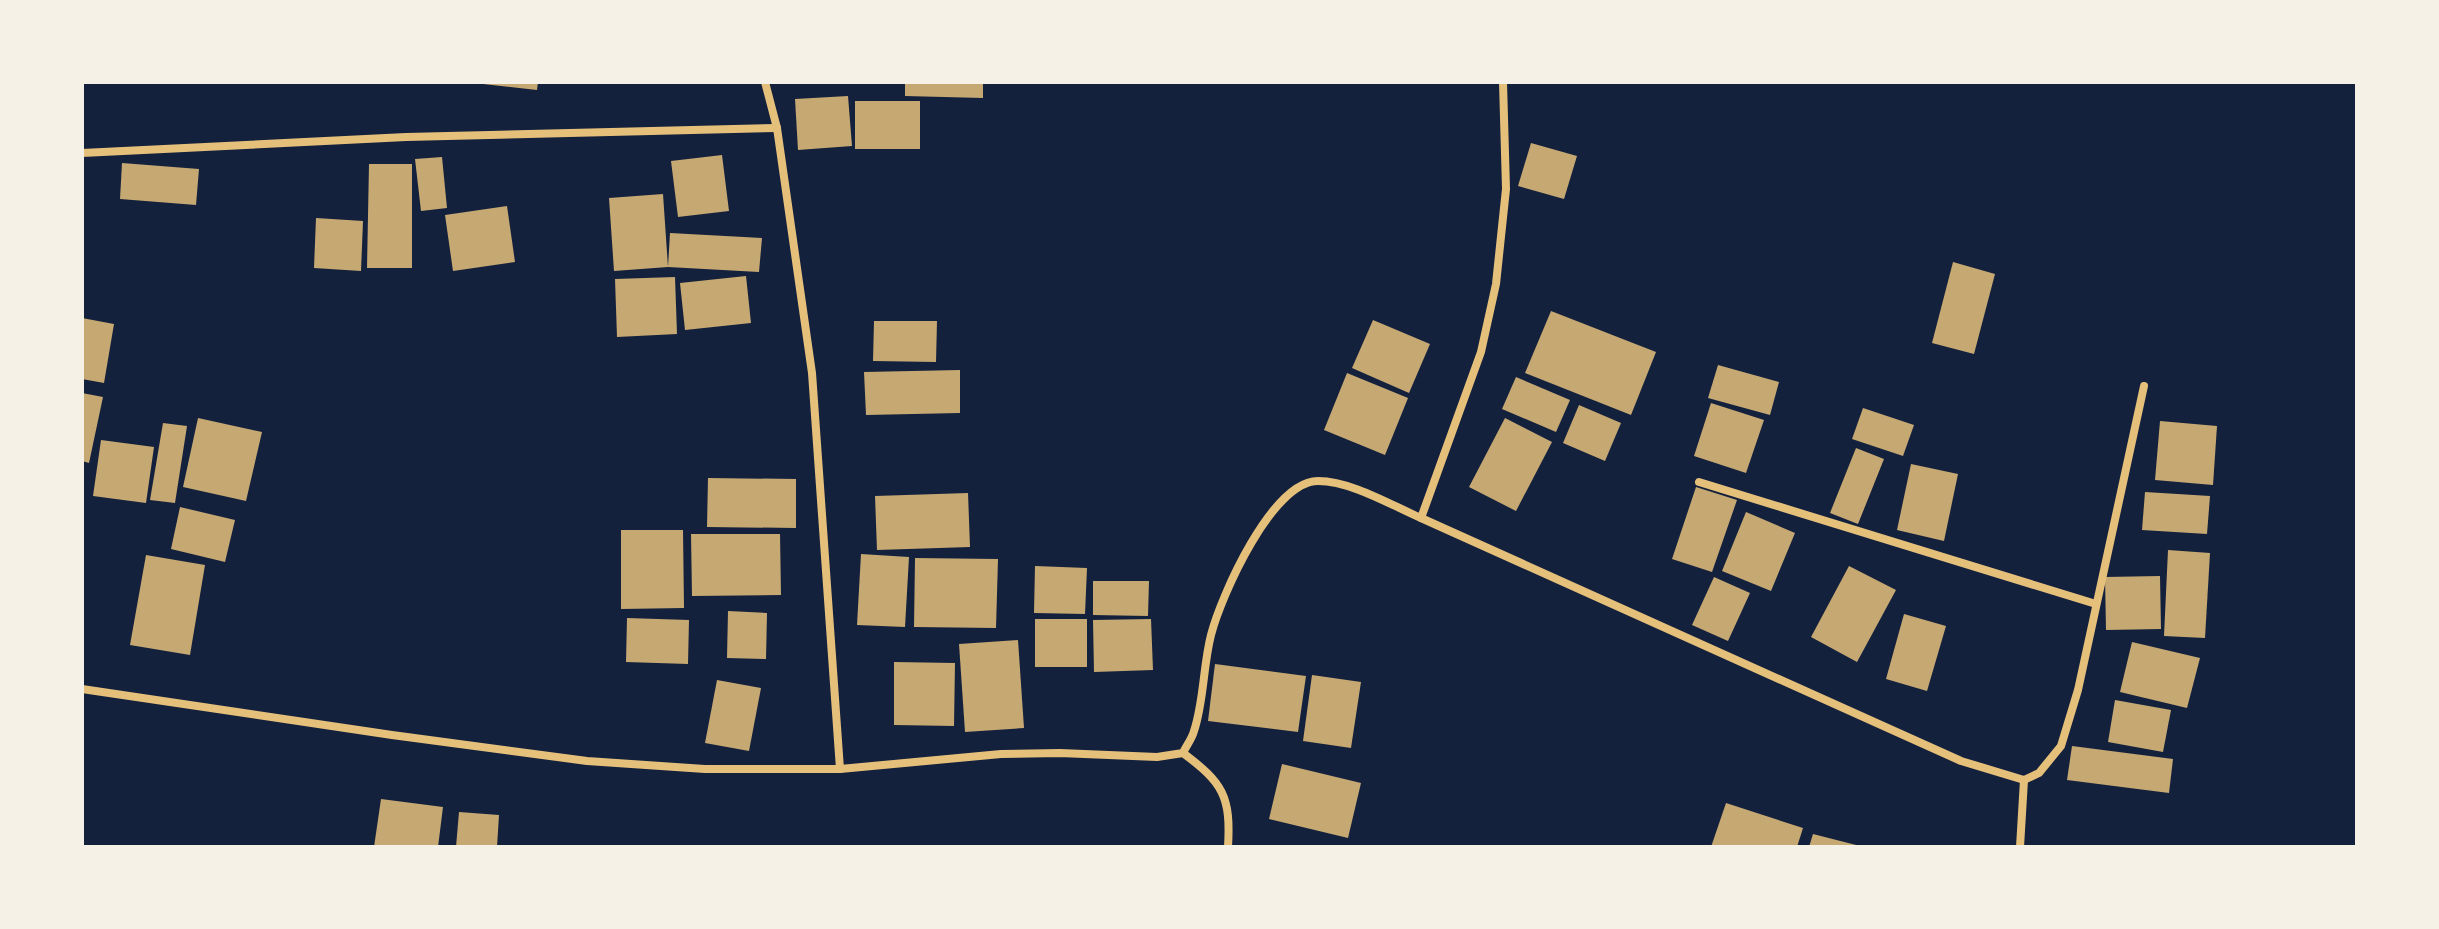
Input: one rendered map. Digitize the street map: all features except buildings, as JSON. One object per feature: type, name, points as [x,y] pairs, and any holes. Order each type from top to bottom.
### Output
[{"type":"street","points":[[765,82],[777,128],[812,373],[840,769]]},
{"type":"street","points":[[1421,518],[1481,352],[1496,284],[1506,189],[1503,82]]},
{"type":"street","points":[[82,153],[406,137],[777,128]]},
{"type":"street","points":[[1183,753],[1194,733],[1211,634],[1225,594],[1254,539],[1277,504],[1292,489],[1315,481],[1341,484],[1961,761],[2024,780],[2039,773],[2061,746],[2078,690],[2144,386]]},
{"type":"street","points":[[1699,482],[2096,604]]},
{"type":"street","points":[[82,689],[587,761],[705,769],[840,769],[1001,754],[1157,757],[1183,753],[1209,773],[1222,791],[1229,824],[1228,847]]},
{"type":"street","points":[[2020,847],[2024,780]]}]
